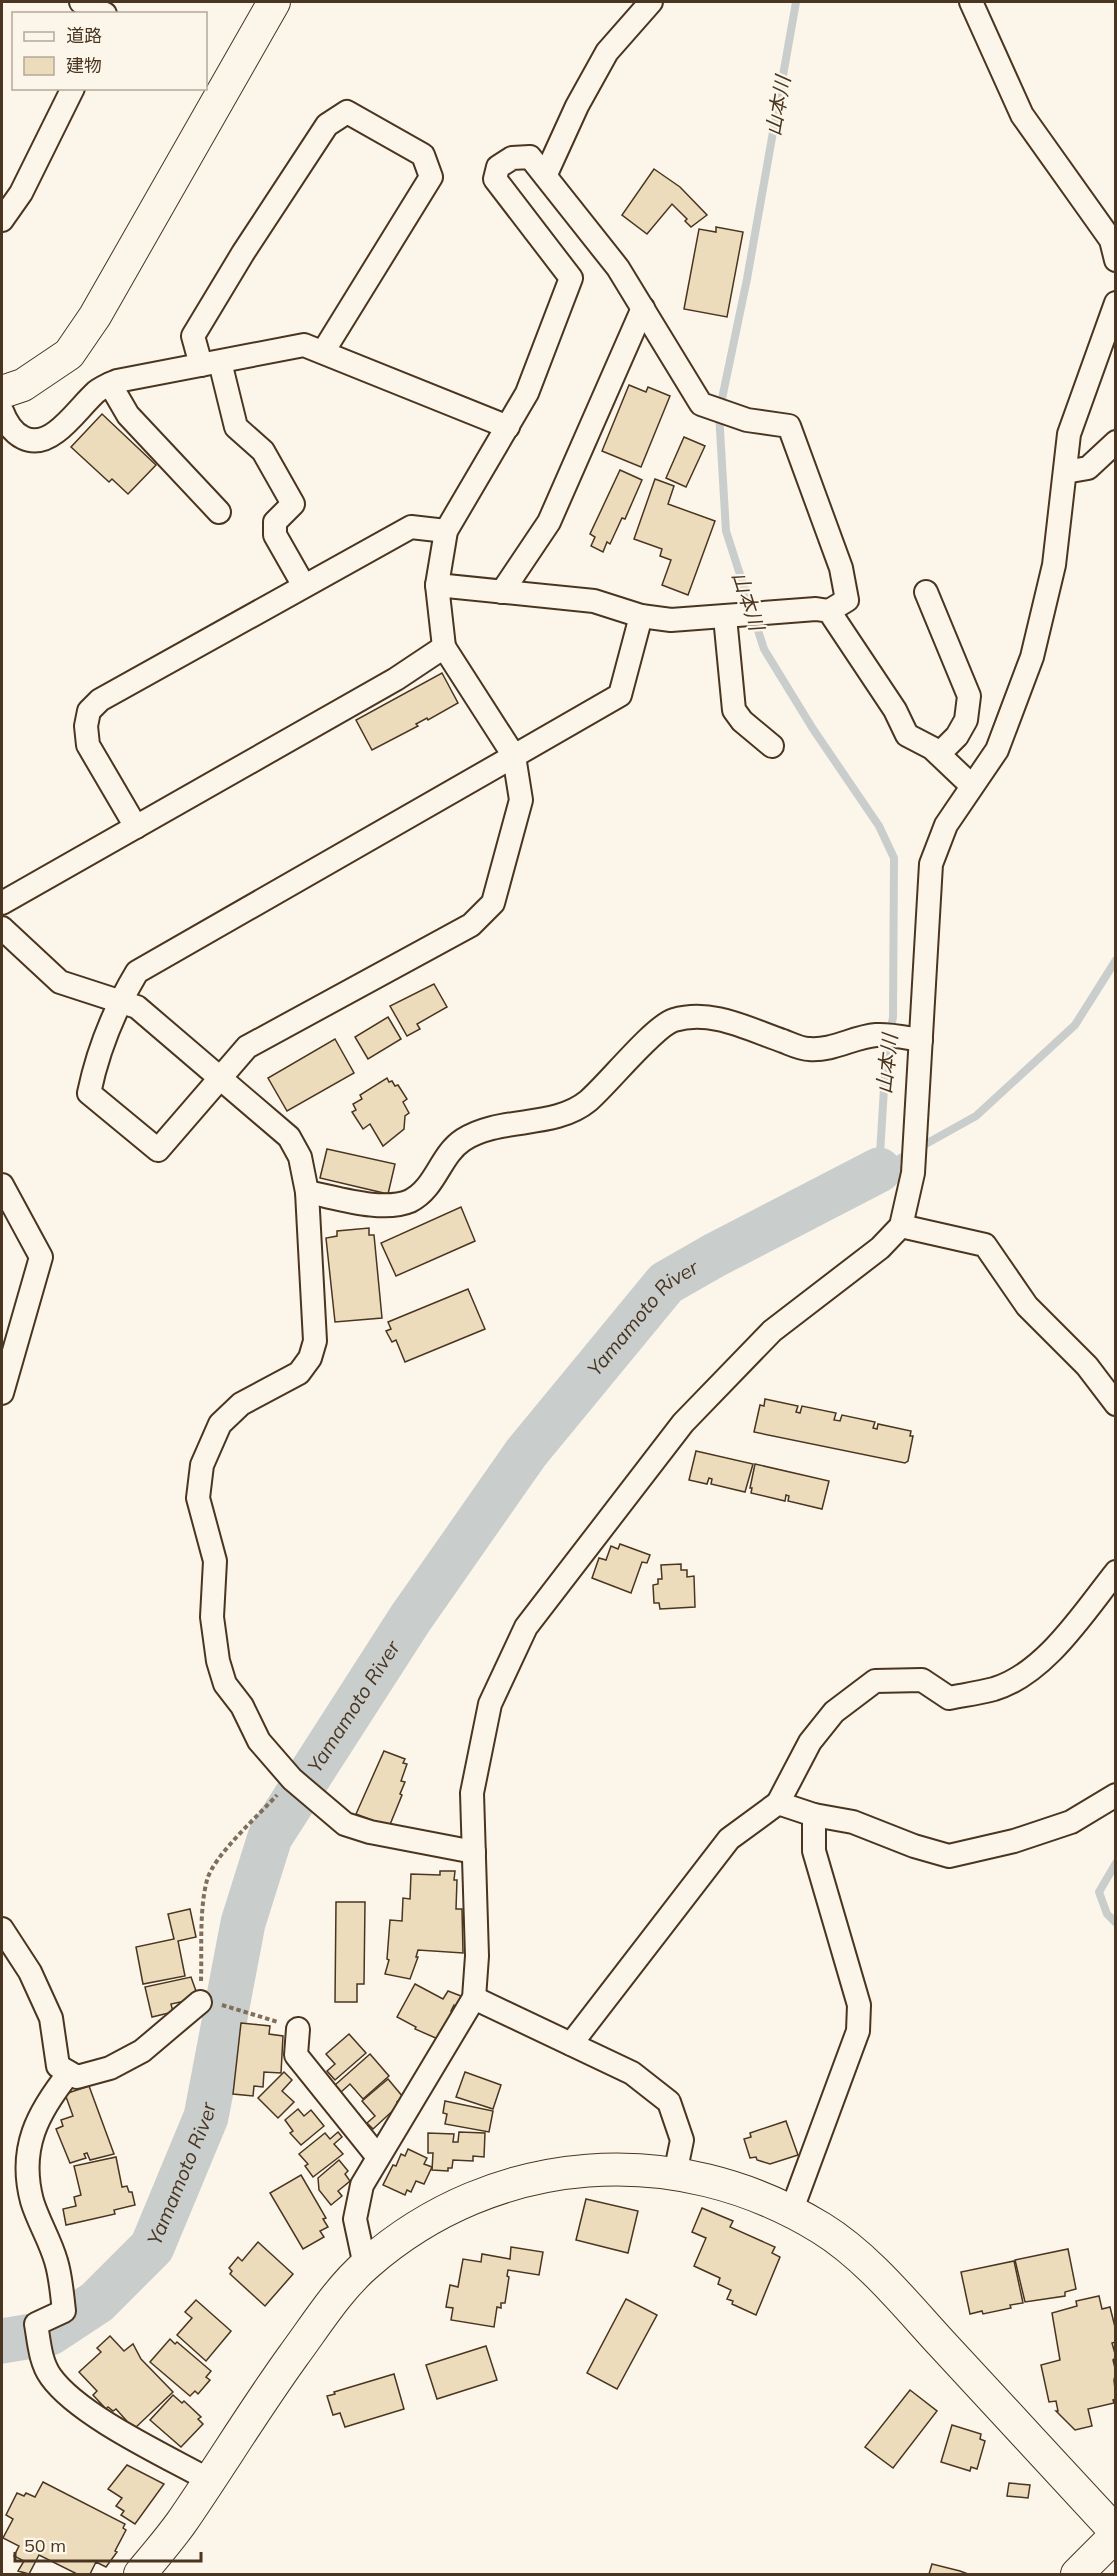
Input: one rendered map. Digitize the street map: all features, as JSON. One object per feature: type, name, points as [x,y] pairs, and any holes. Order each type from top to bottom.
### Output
[{"type":"street","points":[[81,2],[101,12]]},
{"type":"street","points":[[2,392],[23,386],[69,354],[95,316],[274,2]]},
{"type":"street","points":[[546,174],[577,106],[607,52],[651,2]]},
{"type":"street","points":[[971,2],[1022,115],[1111,240],[1116,260]]},
{"type":"street","points":[[2,220],[21,193],[73,90]]},
{"type":"street","points":[[304,586],[274,535],[275,522],[293,504],[263,451],[236,427],[210,363],[193,336],[243,253],[327,125],[346,112],[423,156],[431,177],[323,352]]},
{"type":"street","points":[[437,585],[594,601],[641,616],[671,621],[816,609],[829,610],[847,600],[841,568],[789,426],[747,420],[701,404],[618,268],[546,174],[530,157],[512,158],[498,167],[495,179],[572,278],[527,393],[446,531],[437,585],[444,647],[514,756],[521,800],[493,903],[471,925],[247,1047],[158,1150],[89,1093],[95,1065],[119,1002],[137,972],[514,756],[620,695],[641,616]]},
{"type":"street","points":[[365,2266],[355,2219],[362,2185],[474,1998],[477,1956],[472,1793],[490,1704],[526,1627],[683,1423],[772,1331],[880,1248],[901,1226],[913,1173],[931,864],[946,825],[997,750],[1032,657],[1054,565],[1069,434],[1116,303]]},
{"type":"street","points":[[502,592],[549,522],[643,308]]},
{"type":"street","points":[[2,411],[7,426],[18,438],[36,440],[54,433],[98,391],[117,381],[304,345],[508,427]]},
{"type":"street","points":[[110,384],[128,415],[219,512]]},
{"type":"street","points":[[1065,472],[1088,468],[1116,442]]},
{"type":"street","points":[[135,827],[88,745],[86,726],[89,711],[100,700],[411,527],[446,531]]},
{"type":"street","points":[[926,592],[969,696],[966,720],[957,736],[939,754]]},
{"type":"street","points":[[829,610],[895,710],[907,735],[932,748],[972,786]]},
{"type":"street","points":[[725,617],[734,710],[742,721],[772,746]]},
{"type":"street","points":[[2,903],[396,679],[444,647]]},
{"type":"street","points":[[2,928],[60,982],[137,1007],[289,1137],[300,1157],[307,1192],[315,1341],[310,1358],[300,1373],[242,1404],[220,1424],[202,1465],[198,1498],[215,1561],[212,1617],[218,1660],[225,1684],[242,1707],[259,1741],[294,1781],[345,1824],[370,1832],[474,1852]]},
{"type":"street","points":[[307,1192],[385,1206],[410,1200],[430,1185],[445,1160],[462,1141],[480,1131],[568,1112],[587,1102],[652,1036],[670,1021],[695,1015],[720,1019],[808,1050],[831,1048],[876,1035],[921,1040]]},
{"type":"street","points":[[2,1185],[41,1257],[2,1393]]},
{"type":"street","points":[[901,1226],[985,1245],[1027,1306],[1087,1366],[1116,1404]]},
{"type":"street","points":[[571,2044],[729,1839],[778,1803],[810,1742],[834,1712],[875,1681],[922,1680],[949,1698],[996,1688],[1033,1670],[1073,1626],[1116,1572]]},
{"type":"street","points":[[778,1803],[814,1815],[853,1822],[914,1846],[950,1856],[1014,1840],[1071,1822],[1116,1795]]},
{"type":"street","points":[[791,2212],[858,2031],[858,2005],[814,1851],[814,1815]]},
{"type":"street","points":[[2,1929],[30,1972],[51,2018],[58,2066],[77,2077],[99,2071],[142,2051],[206,2002]]},
{"type":"street","points":[[474,1998],[632,2073],[669,2102],[682,2140],[675,2174]]},
{"type":"street","points":[[298,2029],[296,2055],[378,2157]]},
{"type":"street","points":[[69,2073],[45,2103],[32,2134],[28,2167],[32,2200],[57,2262],[64,2311],[36,2324],[43,2360],[51,2377],[85,2409],[209,2480]]},
{"type":"street","points":[[149,2572],[323,2314],[365,2266],[411,2230],[464,2200],[526,2180],[571,2171],[625,2168],[675,2174],[727,2186],[791,2212],[823,2229],[869,2267],[1116,2534],[1077,2574]]},
{"type":"path","points":[[294,1781],[226,1850],[208,1878],[203,1918],[206,2002],[240,2010],[298,2029]]},
{"type":"building","points":[[654,169],[680,187],[707,215],[691,227],[685,221],[687,219],[672,204],[647,234],[622,215]]},
{"type":"building","points":[[716,227],[743,232],[727,317],[684,309],[699,229],[716,232]]},
{"type":"building","points":[[629,385],[646,392],[648,387],[670,396],[641,467],[602,451]]},
{"type":"building","points":[[102,414],[156,465],[128,494],[112,479],[109,482],[71,447]]},
{"type":"building","points":[[684,437],[705,446],[686,487],[666,478]]},
{"type":"building","points":[[620,470],[642,480],[625,519],[622,518],[610,544],[607,542],[603,552],[591,546],[595,537],[590,534]]},
{"type":"building","points":[[655,479],[674,486],[668,504],[715,521],[688,595],[662,585],[671,560],[660,556],[662,549],[634,539]]},
{"type":"building","points":[[442,673],[458,703],[372,750],[356,720]]},
{"type":"building","points":[[434,984],[447,1007],[417,1024],[420,1029],[407,1036],[390,1006]]},
{"type":"building","points":[[388,1017],[401,1039],[368,1059],[355,1037]]},
{"type":"building","points":[[335,1039],[354,1073],[287,1111],[268,1078]]},
{"type":"building","points":[[387,1078],[395,1086],[398,1085],[407,1099],[403,1102],[409,1113],[405,1116],[404,1129],[383,1146],[370,1124],[363,1129],[352,1112],[356,1110],[353,1104],[362,1099],[360,1095]]},
{"type":"building","points":[[327,1149],[395,1164],[388,1194],[320,1178]]},
{"type":"building","points":[[461,1207],[475,1241],[396,1276],[381,1243]]},
{"type":"building","points":[[369,1228],[369,1235],[374,1235],[382,1318],[335,1322],[326,1238],[337,1236],[337,1231]]},
{"type":"building","points":[[468,1289],[485,1329],[405,1362],[396,1340],[392,1342],[386,1331],[391,1329],[388,1322]]},
{"type":"building","points":[[765,1399],[798,1406],[796,1412],[800,1413],[802,1406],[836,1413],[834,1420],[840,1421],[842,1415],[875,1422],[873,1428],[877,1429],[878,1424],[911,1431],[910,1436],[913,1436],[908,1461],[905,1463],[754,1432],[760,1405],[764,1406]]},
{"type":"building","points":[[696,1451],[753,1464],[745,1492],[711,1484],[712,1479],[709,1478],[707,1484],[689,1480]]},
{"type":"building","points":[[755,1464],[829,1481],[822,1509],[788,1501],[789,1496],[786,1495],[785,1501],[751,1493]]},
{"type":"building","points":[[620,1544],[650,1555],[647,1563],[642,1562],[631,1593],[592,1578],[599,1558],[606,1560],[611,1546],[618,1549]]},
{"type":"building","points":[[681,1564],[681,1570],[687,1570],[687,1577],[694,1576],[695,1607],[660,1609],[659,1603],[654,1603],[653,1585],[658,1584],[658,1579],[662,1579],[661,1565]]},
{"type":"building","points":[[384,1751],[405,1759],[403,1763],[407,1764],[401,1781],[405,1782],[400,1794],[402,1795],[389,1827],[356,1814]]},
{"type":"building","points":[[440,1871],[455,1871],[456,1909],[462,1909],[463,1953],[418,1950],[416,1957],[418,1957],[410,1979],[385,1974],[389,1960],[387,1959],[390,1920],[402,1921],[403,1898],[410,1899],[411,1874],[440,1875]]},
{"type":"building","points":[[336,1902],[365,1902],[364,1984],[357,1984],[357,2002],[335,2002]]},
{"type":"building","points":[[190,1909],[196,1937],[178,1941],[185,1976],[143,1984],[136,1947],[174,1939],[168,1914]]},
{"type":"building","points":[[191,1977],[197,1994],[194,1999],[171,2004],[173,2012],[152,2017],[145,1987]]},
{"type":"building","points":[[415,1984],[443,1999],[448,1991],[461,1996],[457,2007],[454,2005],[451,2011],[453,2012],[438,2039],[415,2029],[416,2027],[397,2017]]},
{"type":"building","points":[[241,2023],[270,2026],[269,2034],[283,2036],[281,2073],[264,2072],[263,2087],[254,2086],[253,2096],[233,2094]]},
{"type":"building","points":[[349,2034],[366,2053],[335,2080],[327,2071],[335,2064],[326,2054]]},
{"type":"building","points":[[370,2054],[389,2076],[363,2099],[350,2084],[341,2092],[335,2085]]},
{"type":"building","points":[[284,2072],[292,2080],[282,2091],[294,2102],[278,2118],[258,2098]]},
{"type":"building","points":[[465,2072],[501,2085],[493,2109],[456,2097]]},
{"type":"building","points":[[388,2079],[403,2097],[397,2102],[399,2105],[373,2129],[367,2123],[375,2116],[362,2101]]},
{"type":"building","points":[[89,2086],[114,2154],[90,2160],[87,2153],[84,2154],[86,2158],[70,2163],[56,2129],[63,2126],[61,2120],[73,2116],[65,2094]]},
{"type":"building","points":[[445,2101],[493,2111],[489,2132],[445,2124],[447,2114],[443,2113]]},
{"type":"building","points":[[298,2109],[304,2116],[311,2110],[324,2126],[301,2145],[290,2133],[293,2131],[285,2120]]},
{"type":"building","points":[[786,2121],[798,2155],[770,2164],[757,2160],[756,2157],[750,2158],[744,2139],[751,2137],[750,2133]]},
{"type":"building","points":[[338,2132],[342,2137],[334,2144],[343,2154],[313,2177],[305,2166],[308,2164],[299,2154],[325,2133],[330,2139]]},
{"type":"building","points":[[459,2132],[485,2133],[484,2157],[473,2156],[473,2161],[453,2160],[452,2168],[448,2168],[448,2171],[432,2170],[433,2153],[428,2153],[428,2133],[454,2134],[453,2142],[458,2142]]},
{"type":"building","points":[[408,2149],[427,2158],[424,2164],[432,2167],[424,2184],[416,2181],[411,2192],[407,2190],[405,2195],[383,2185],[393,2165],[396,2166],[401,2154],[405,2156]]},
{"type":"building","points":[[116,2157],[122,2187],[127,2186],[129,2192],[132,2192],[135,2205],[114,2210],[115,2214],[66,2225],[63,2209],[76,2206],[74,2197],[81,2195],[74,2166]]},
{"type":"building","points":[[339,2160],[348,2171],[345,2174],[350,2181],[338,2191],[342,2196],[331,2205],[319,2190],[318,2178]]},
{"type":"building","points":[[301,2175],[326,2218],[323,2219],[328,2227],[320,2231],[324,2237],[303,2249],[270,2193]]},
{"type":"building","points":[[586,2199],[638,2211],[628,2253],[576,2240]]},
{"type":"building","points":[[702,2208],[733,2221],[730,2227],[775,2247],[772,2253],[780,2257],[756,2315],[732,2304],[733,2301],[727,2299],[731,2290],[718,2284],[720,2278],[694,2266],[706,2238],[692,2232]]},
{"type":"building","points":[[258,2242],[293,2274],[265,2306],[230,2274],[232,2271],[229,2268],[238,2257],[242,2261]]},
{"type":"building","points":[[511,2247],[543,2252],[539,2275],[508,2270],[505,2303],[501,2303],[501,2308],[497,2307],[494,2327],[451,2320],[453,2308],[446,2307],[450,2285],[458,2287],[463,2259],[481,2262],[482,2254],[510,2259]]},
{"type":"building","points":[[1068,2249],[1076,2289],[1065,2292],[1065,2296],[1025,2302],[1015,2260]]},
{"type":"building","points":[[1014,2261],[1023,2303],[983,2314],[982,2311],[970,2314],[961,2272]]},
{"type":"building","points":[[1099,2296],[1102,2309],[1110,2307],[1116,2331],[1116,2342],[1112,2343],[1116,2357],[1113,2360],[1116,2372],[1114,2380],[1116,2399],[1113,2400],[1114,2403],[1088,2409],[1092,2426],[1075,2430],[1056,2411],[1058,2411],[1056,2401],[1049,2402],[1041,2365],[1060,2360],[1052,2313],[1077,2306],[1076,2301]]},
{"type":"building","points":[[626,2299],[657,2315],[617,2389],[587,2373]]},
{"type":"building","points":[[196,2300],[231,2331],[206,2361],[177,2335],[192,2318],[185,2312]]},
{"type":"building","points":[[110,2336],[124,2351],[133,2344],[141,2359],[173,2392],[134,2429],[116,2409],[113,2411],[108,2407],[106,2409],[93,2395],[97,2391],[79,2372],[101,2352],[97,2348]]},
{"type":"building","points":[[170,2339],[175,2344],[177,2342],[211,2371],[206,2377],[210,2380],[198,2394],[195,2391],[190,2396],[150,2362]]},
{"type":"building","points":[[486,2346],[497,2380],[437,2399],[426,2365]]},
{"type":"building","points":[[394,2374],[404,2409],[345,2427],[340,2413],[333,2415],[327,2396]]},
{"type":"building","points":[[910,2390],[937,2411],[893,2468],[865,2447]]},
{"type":"building","points":[[173,2395],[182,2403],[184,2401],[201,2417],[198,2419],[203,2424],[181,2447],[150,2420]]},
{"type":"building","points":[[952,2425],[981,2434],[980,2439],[985,2441],[977,2469],[971,2467],[970,2471],[941,2462]]},
{"type":"building","points":[[127,2465],[164,2484],[135,2524],[121,2515],[124,2511],[116,2506],[122,2498],[108,2489]]},
{"type":"building","points":[[43,2482],[125,2524],[123,2528],[126,2530],[115,2551],[117,2552],[106,2567],[96,2562],[90,2574],[77,2574],[39,2555],[29,2574],[18,2571],[24,2561],[14,2556],[19,2546],[3,2538],[13,2519],[6,2515],[17,2493],[24,2496],[26,2493],[35,2497]]},
{"type":"building","points":[[1009,2483],[1030,2485],[1028,2498],[1007,2496]]},
{"type":"building","points":[[932,2564],[960,2571],[968,2574],[929,2574]]},
{"type":"waterway","name":"山本川","points":[[796,2],[747,279],[719,413],[726,531],[764,649],[813,729],[879,826],[894,858],[893,1017],[886,1056],[879,1170]]},
{"type":"waterway","points":[[879,1170],[976,1116],[1075,1025],[1116,960]]},
{"type":"waterway","name":"Yamamoto River","points":[[2,2341],[50,2333],[97,2302],[152,2247],[206,2117],[243,1923],[270,1837],[410,1619],[526,1453],[666,1283],[879,1170]]},
{"type":"waterway","points":[[1116,1863],[1099,1892],[1107,1914],[1116,1923]]}]
